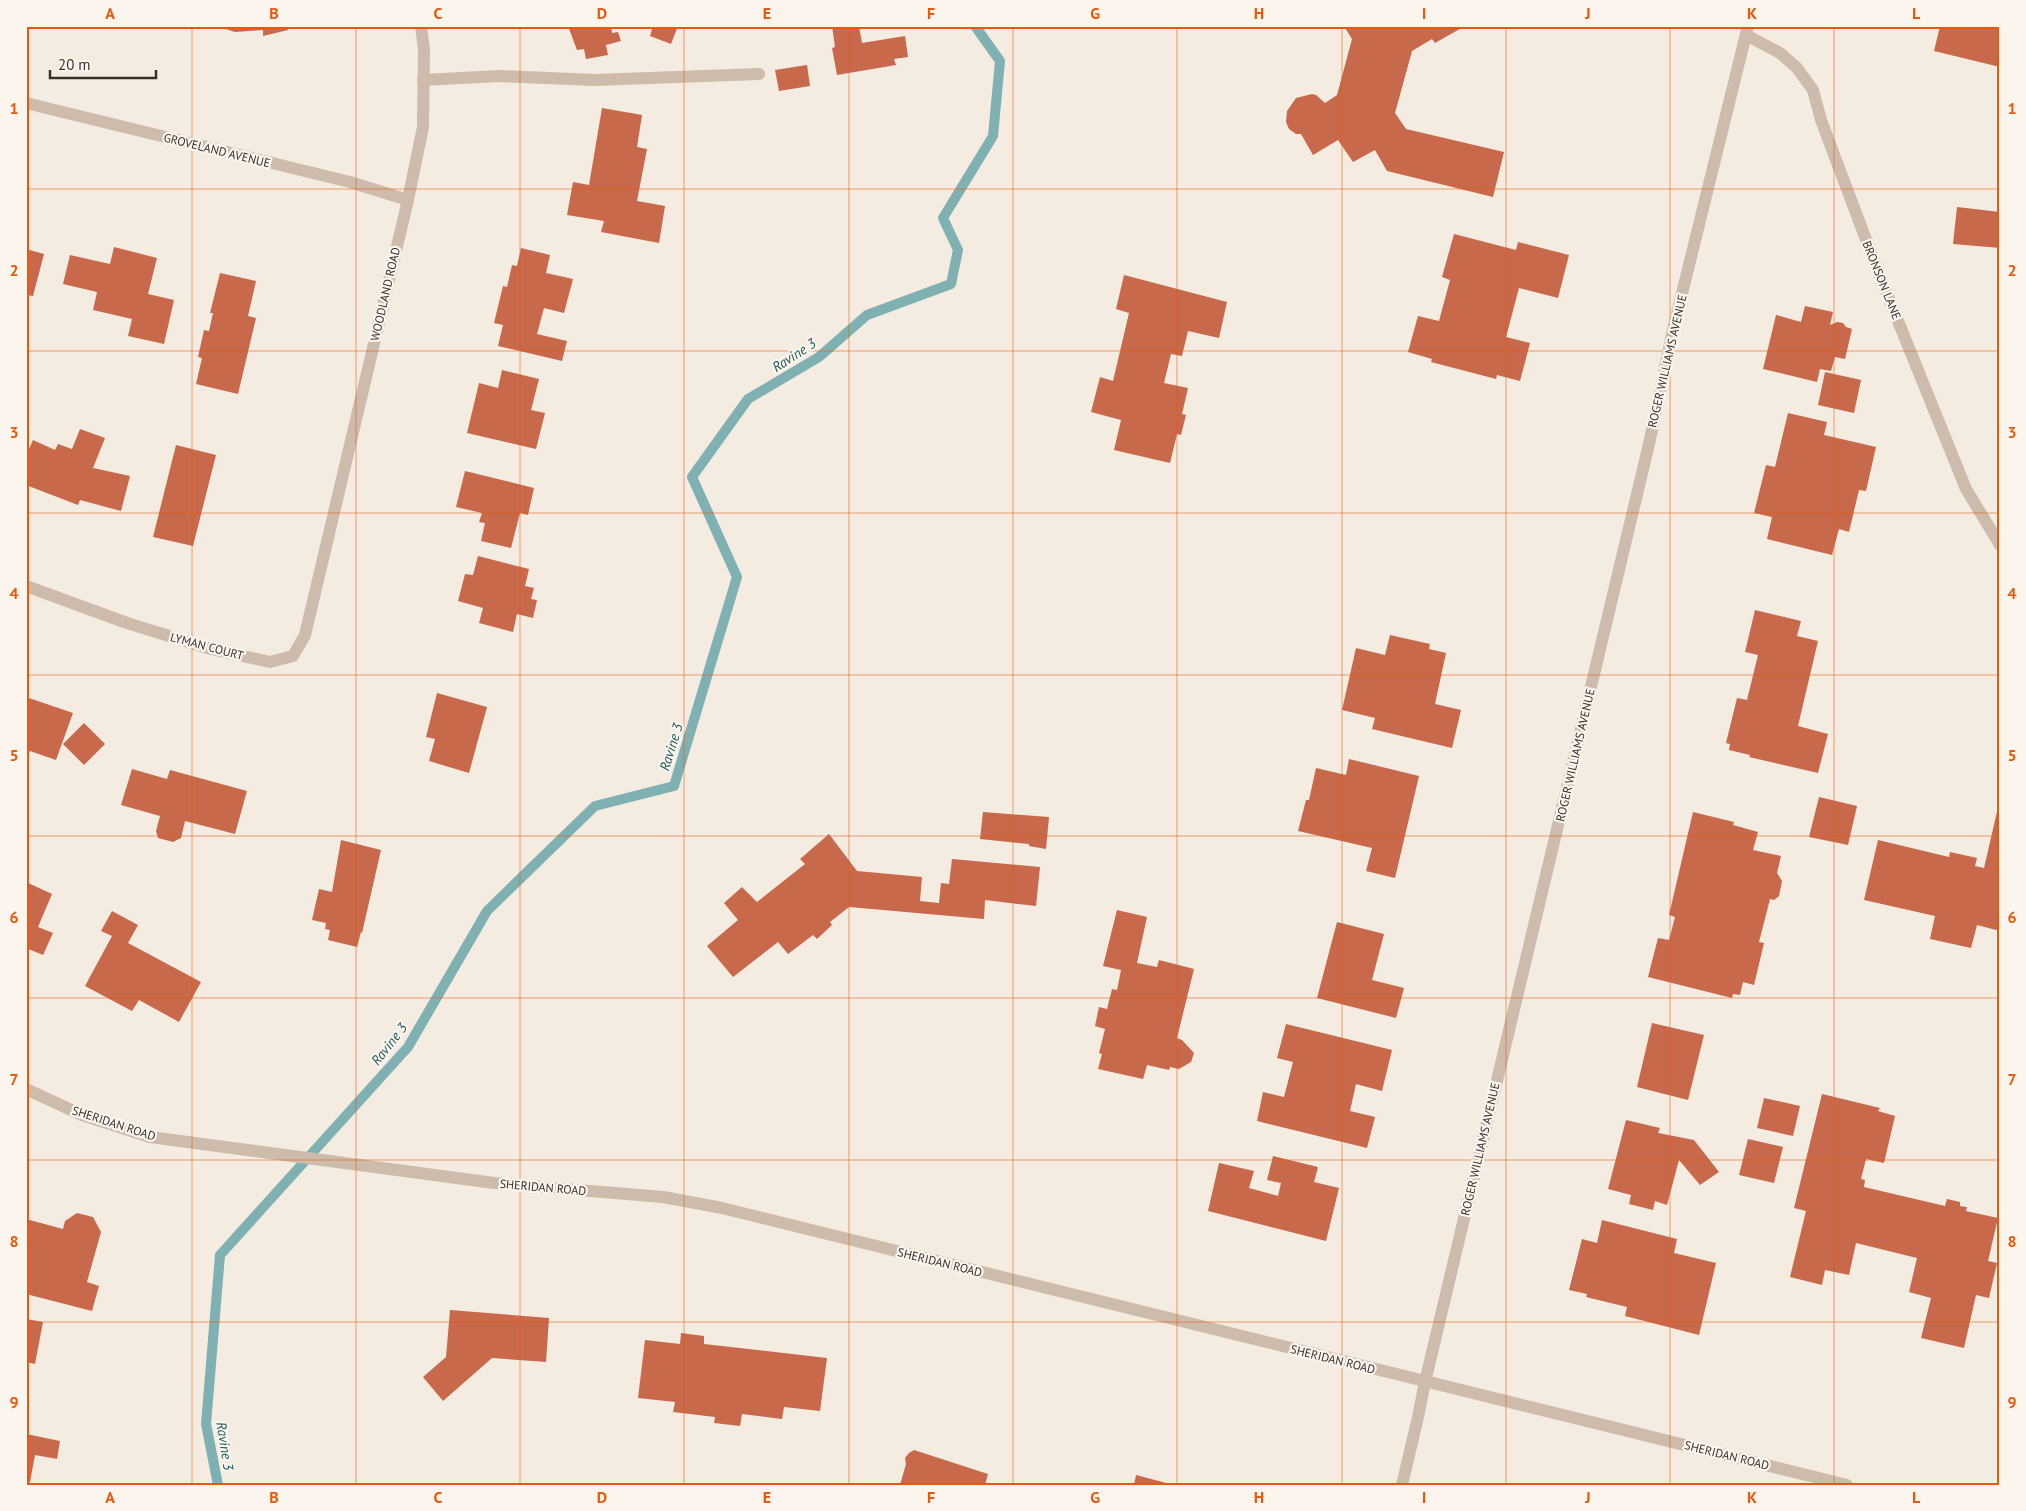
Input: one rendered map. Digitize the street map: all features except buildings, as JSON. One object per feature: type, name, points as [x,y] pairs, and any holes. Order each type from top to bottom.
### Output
[{"type":"street","name":"WOODLAND ROAD","points":[[323,560],[408,200],[423,127],[424,50],[421,26]]},
{"type":"street","name":"BRONSON LANE","points":[[1747,30],[1780,53],[1797,68],[1813,90],[1820,120],[1879,274],[1966,489],[2000,545]]},
{"type":"street","name":"ROGER WILLIAMS AVENUE","points":[[1402,1485],[1645,463],[1674,330],[1747,30]]},
{"type":"street","points":[[423,80],[498,76],[596,80],[759,74]]},
{"type":"street","name":"GROVELAND AVENUE","points":[[26,103],[350,182],[408,200]]},
{"type":"street","name":"LYMAN COURT","points":[[26,586],[126,623],[210,649],[270,662],[293,656],[305,634],[323,560]]},
{"type":"street","name":"SHERIDAN ROAD","points":[[26,1089],[82,1115],[150,1137],[494,1183],[663,1197],[722,1208],[1848,1485]]},
{"type":"waterway","name":"Ravine 3","points":[[218,1485],[206,1424],[220,1255],[408,1047],[487,911],[595,806],[674,786],[737,577],[692,477],[748,399],[819,357],[867,315],[951,284],[958,250],[943,218],[993,136],[1000,61],[975,26]]}]
